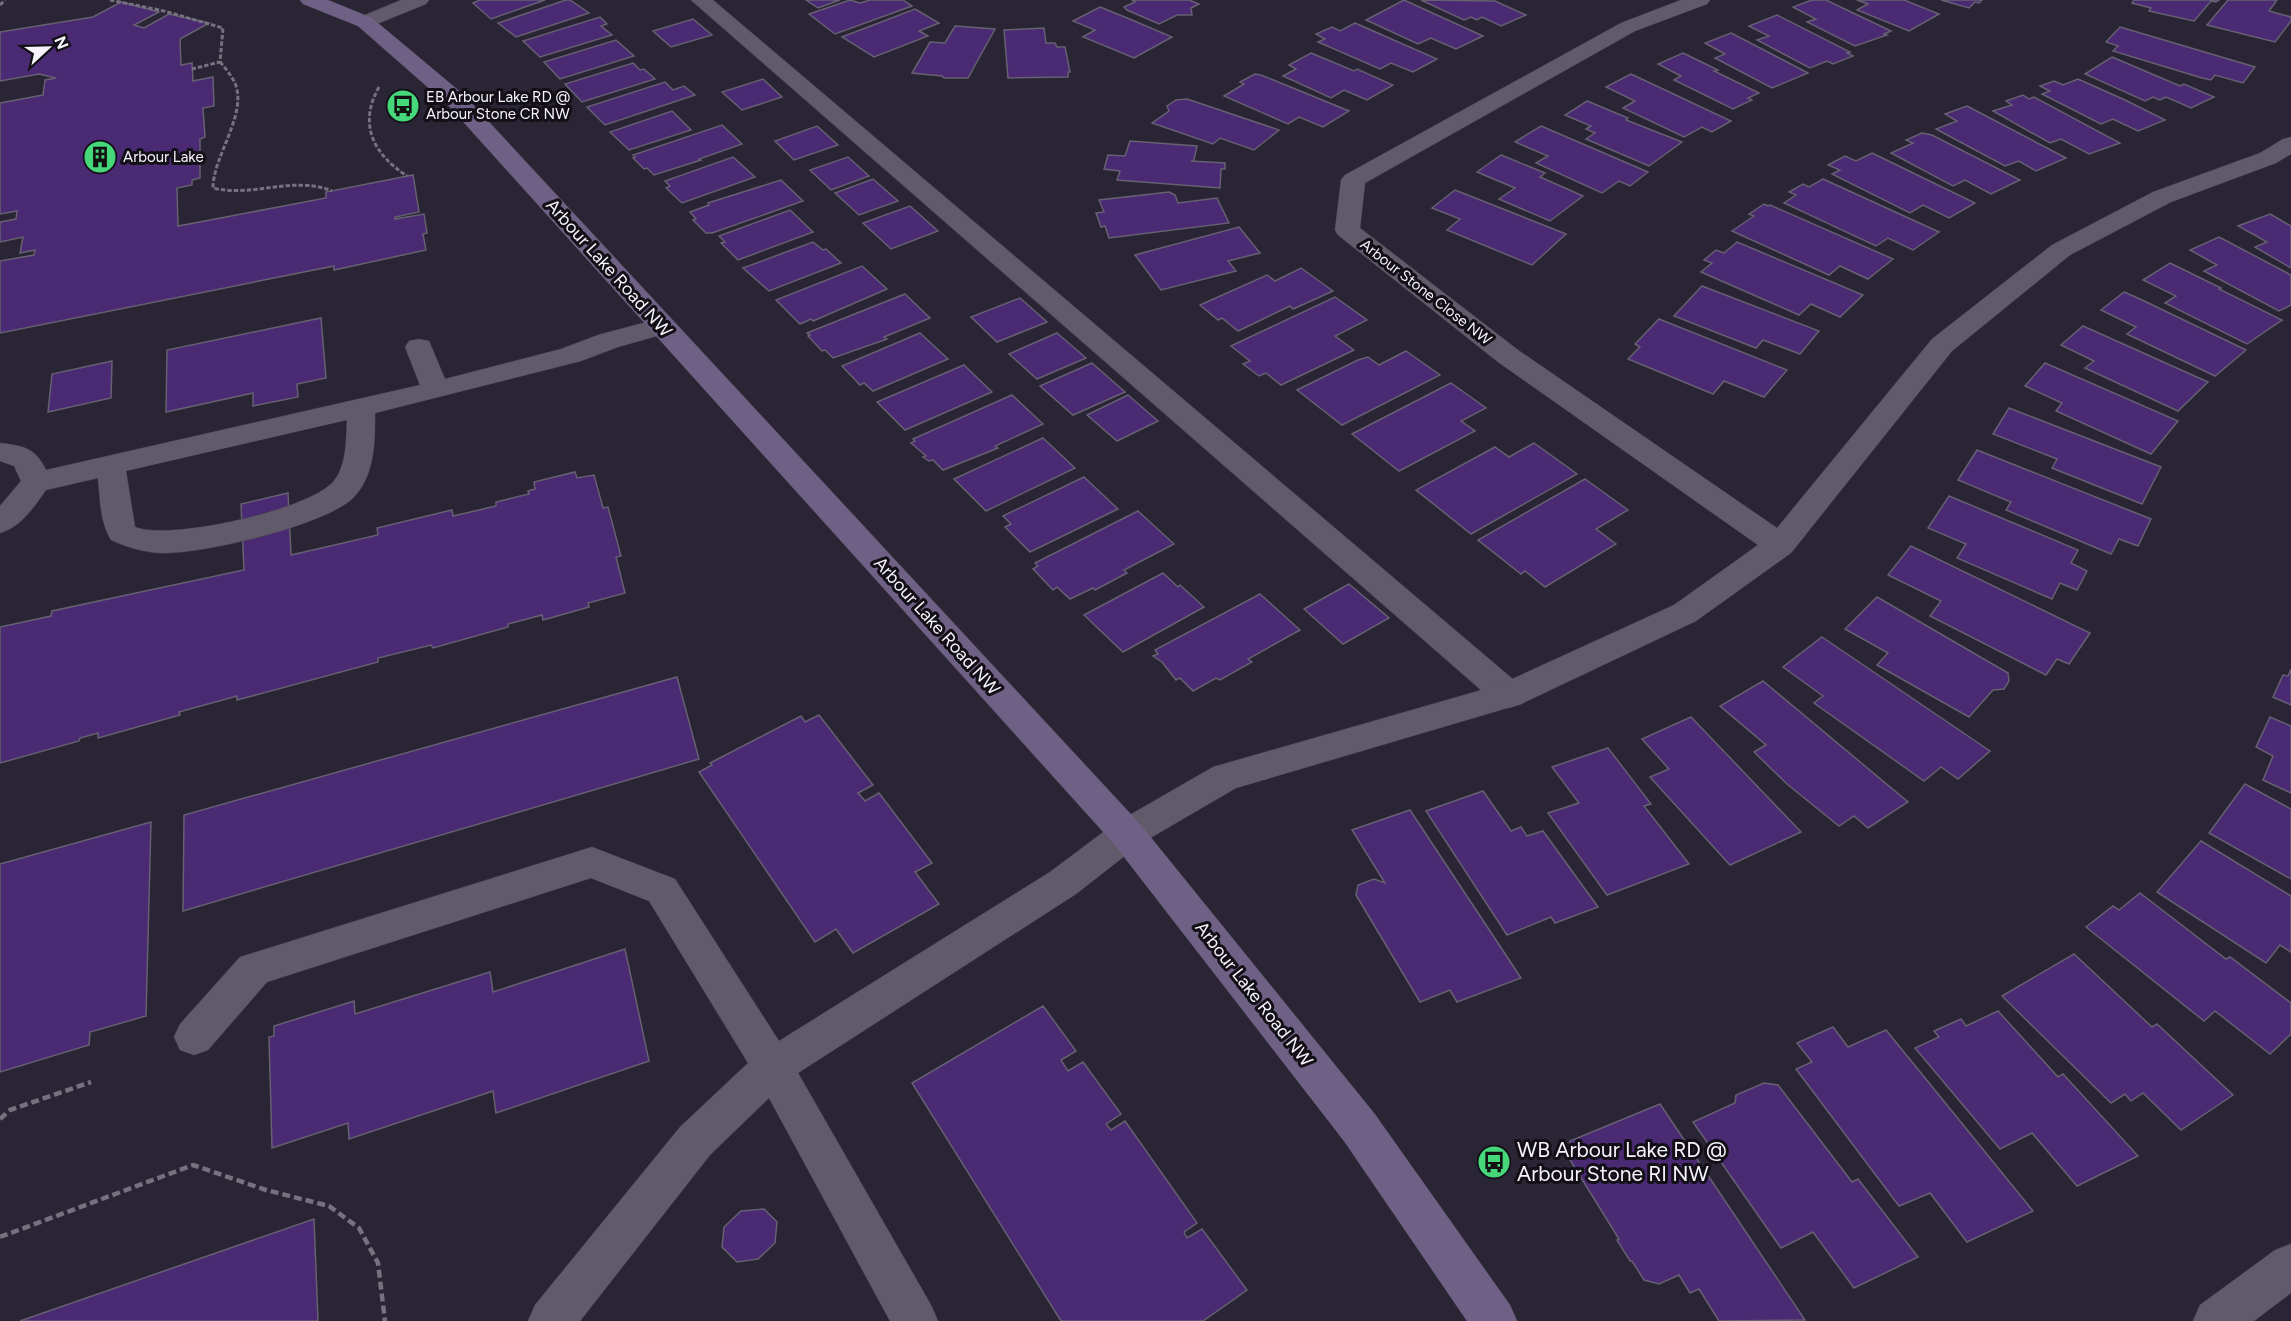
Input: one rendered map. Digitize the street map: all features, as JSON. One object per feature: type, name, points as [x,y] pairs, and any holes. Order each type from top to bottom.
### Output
[{"type":"street","name":"Arbour Lake Road NW","points":[[310,0],[365,22],[456,100],[1127,834],[1359,1126],[1494,1321]]},
{"type":"street","points":[[365,22],[419,0]]},
{"type":"street","points":[[701,0],[1509,695]]},
{"type":"street","name":"Arbour Stone Close NW","points":[[1700,0],[1628,27],[1353,180],[1347,230],[1508,356],[1780,545]]},
{"type":"street","points":[[551,1321],[694,1141],[773,1067],[1063,884],[1127,834],[1225,777],[1509,695],[1685,613],[1780,545],[1942,345],[2061,250],[2162,197],[2268,158],[2291,144]]},
{"type":"street","points":[[0,523],[20,504],[36,482],[436,390],[571,355],[608,341],[662,326]]},
{"type":"street","points":[[419,347],[436,390]]},
{"type":"street","points":[[111,465],[117,517],[122,533],[134,539],[170,542],[226,531],[299,514],[327,503],[343,490],[352,478],[357,463],[361,407]]},
{"type":"street","points":[[0,452],[22,456],[30,463],[36,482]]},
{"type":"street","points":[[194,1037],[254,969],[592,862],[662,890],[773,1067],[915,1321]]},
{"type":"street","points":[[2216,1321],[2291,1266]]},
{"type":"path","points":[[0,4],[5,0]]},
{"type":"path","points":[[111,0],[164,11],[223,28],[220,62],[228,71],[237,90],[235,111],[213,177],[213,188],[225,193],[301,184],[321,185],[332,191]]},
{"type":"path","points":[[192,69],[220,62]]},
{"type":"path","points":[[379,87],[371,104],[370,135],[379,154],[394,169],[407,176]]},
{"type":"path","points":[[0,1119],[10,1110],[91,1082]]},
{"type":"path","points":[[0,1237],[193,1165],[266,1190],[329,1206],[359,1228],[378,1263],[385,1321]]},
{"type":"building","points":[[480,0],[545,0],[491,19],[473,3]]},
{"type":"building","points":[[570,0],[589,13],[516,37],[498,23]]},
{"type":"building","points":[[806,0],[840,0],[818,8]]},
{"type":"building","points":[[850,0],[860,3],[870,0],[903,0],[912,6],[835,34],[809,14]]},
{"type":"building","points":[[1132,0],[1189,0],[1199,4],[1191,8],[1192,15],[1177,15],[1159,24],[1127,10],[1124,7],[1135,2]]},
{"type":"building","points":[[1404,0],[1483,36],[1456,49],[1431,38],[1418,44],[1366,20]]},
{"type":"building","points":[[1421,0],[1495,1],[1526,15],[1501,26],[1482,17],[1477,20],[1471,17],[1464,20]]},
{"type":"building","points":[[1812,0],[1826,0],[1891,31],[1884,34],[1887,35],[1855,46],[1807,22],[1816,19],[1793,7]]},
{"type":"building","points":[[1857,0],[1904,0],[1939,14],[1909,31],[1857,10],[1868,4]]},
{"type":"building","points":[[1941,0],[1982,0],[1979,3],[1975,2],[1969,8]]},
{"type":"building","points":[[2134,0],[2219,0],[2211,1],[2194,21],[2149,11],[2151,8],[2132,3]]},
{"type":"building","points":[[2228,0],[2277,0],[2269,11],[2291,17],[2291,21],[2275,42],[2207,25]]},
{"type":"building","name":"Arbour Lake","points":[[121,2],[159,12],[134,25],[144,28],[169,14],[209,23],[180,39],[181,65],[192,63],[193,81],[213,77],[214,106],[203,108],[205,137],[200,139],[200,178],[192,180],[192,185],[177,188],[178,226],[326,198],[326,192],[413,175],[419,212],[395,217],[395,219],[424,214],[427,233],[423,234],[426,250],[334,270],[334,266],[0,333],[0,261],[34,255],[35,250],[20,253],[23,237],[0,242],[0,222],[16,219],[17,211],[0,214],[0,103],[43,95],[45,80],[56,78],[39,74],[0,81],[0,32],[93,17]]},
{"type":"building","points":[[1100,7],[1172,37],[1134,58],[1083,37],[1095,30],[1073,21]]},
{"type":"building","points":[[915,9],[939,23],[919,31],[928,36],[874,57],[842,37]]},
{"type":"building","points":[[1777,15],[1850,52],[1847,53],[1853,56],[1833,64],[1827,61],[1810,68],[1757,40],[1769,36],[1749,26]]},
{"type":"building","points":[[600,17],[607,24],[601,26],[612,35],[540,57],[523,41]]},
{"type":"building","points":[[693,19],[712,35],[671,47],[653,31]]},
{"type":"building","points":[[1355,23],[1437,59],[1413,72],[1391,63],[1380,69],[1318,42],[1325,39],[1316,34],[1332,27],[1340,31]]},
{"type":"building","points":[[955,26],[995,29],[968,78],[944,78],[912,73],[930,42],[945,43]]},
{"type":"building","points":[[2120,27],[2255,67],[2243,83],[2215,75],[2211,80],[2202,78],[2113,51],[2118,46],[2106,42]]},
{"type":"building","points":[[1044,28],[1046,43],[1055,43],[1057,47],[1065,47],[1070,72],[1068,72],[1068,77],[1008,78],[1004,30]]},
{"type":"building","points":[[1731,33],[1808,73],[1772,88],[1715,58],[1725,54],[1705,43]]},
{"type":"building","points":[[616,40],[634,56],[560,79],[544,62]]},
{"type":"building","points":[[1311,53],[1354,71],[1357,69],[1393,85],[1367,100],[1344,90],[1331,98],[1283,76],[1296,69],[1289,65]]},
{"type":"building","points":[[1683,53],[1759,93],[1748,98],[1752,100],[1733,109],[1674,80],[1681,76],[1658,64]]},
{"type":"building","points":[[2112,57],[2180,86],[2184,84],[2214,97],[2191,108],[2166,97],[2160,100],[2153,97],[2145,101],[2085,74]]},
{"type":"building","points":[[633,63],[655,79],[582,102],[565,84]]},
{"type":"building","points":[[1255,74],[1349,111],[1323,127],[1299,117],[1288,124],[1224,96],[1244,84],[1240,82]]},
{"type":"building","points":[[1631,74],[1731,121],[1712,132],[1702,127],[1684,137],[1623,108],[1635,101],[1606,87]]},
{"type":"building","points":[[763,79],[782,97],[742,110],[722,92]]},
{"type":"building","points":[[2078,79],[2165,120],[2138,131],[2113,119],[2101,124],[2042,94],[2050,91],[2040,86],[2054,81],[2063,85]]},
{"type":"building","points":[[665,82],[673,90],[684,86],[695,95],[605,125],[587,107]]},
{"type":"building","points":[[2023,95],[2029,99],[2034,97],[2120,143],[2089,154],[2061,139],[2050,143],[1993,111],[2012,105],[2006,101]]},
{"type":"building","points":[[1187,99],[1279,130],[1254,150],[1220,138],[1213,144],[1152,123],[1169,111],[1167,106],[1176,100]]},
{"type":"building","points":[[1587,101],[1628,118],[1626,120],[1682,142],[1649,166],[1586,139],[1595,133],[1586,129],[1591,126],[1565,115]]},
{"type":"building","points":[[1967,106],[2066,158],[2036,171],[2019,161],[2005,166],[1936,129],[1957,121],[1945,114]]},
{"type":"building","points":[[672,111],[691,130],[629,150],[610,132]]},
{"type":"building","points":[[722,125],[742,144],[654,175],[633,158],[635,157],[633,155]]},
{"type":"building","points":[[817,126],[838,145],[794,160],[775,141]]},
{"type":"building","points":[[1541,126],[1648,172],[1630,186],[1619,181],[1602,193],[1536,163],[1548,156],[1515,142]]},
{"type":"building","points":[[1922,133],[1932,135],[2020,180],[1991,194],[1965,180],[1953,186],[1891,153],[1913,143],[1906,140]]},
{"type":"building","points":[[1130,141],[1197,146],[1194,160],[1191,161],[1225,163],[1225,169],[1221,169],[1220,188],[1117,180],[1120,171],[1104,169],[1108,155],[1125,156]]},
{"type":"building","points":[[1872,153],[1975,203],[1949,218],[1923,205],[1910,213],[1832,174],[1840,170],[1828,165],[1845,156],[1856,161]]},
{"type":"building","points":[[1501,155],[1545,173],[1540,177],[1583,196],[1550,221],[1499,199],[1515,188],[1477,172]]},
{"type":"building","points":[[733,157],[755,177],[682,203],[666,188],[670,186],[665,181]]},
{"type":"building","points":[[848,157],[869,176],[831,190],[810,170]]},
{"type":"building","points":[[873,179],[898,201],[859,215],[835,193]]},
{"type":"building","points":[[1823,179],[1939,232],[1913,250],[1888,238],[1876,246],[1784,203],[1796,195],[1789,192],[1803,184],[1809,187]]},
{"type":"building","points":[[781,180],[803,201],[712,233],[706,233],[693,220],[696,219],[690,212],[709,205],[708,203]]},
{"type":"building","points":[[1455,190],[1566,234],[1532,265],[1447,230],[1460,219],[1432,208]]},
{"type":"building","points":[[1169,192],[1175,195],[1178,203],[1217,198],[1229,223],[1109,238],[1105,226],[1101,227],[1096,213],[1104,212],[1099,200]]},
{"type":"building","points":[[1764,204],[1893,259],[1868,279],[1840,266],[1829,275],[1732,231],[1754,216],[1749,214]]},
{"type":"building","points":[[910,206],[938,231],[891,249],[863,223]]},
{"type":"building","points":[[790,210],[813,232],[738,260],[721,243],[725,242],[719,236]]},
{"type":"building","points":[[2270,214],[2291,226],[2291,268],[2255,247],[2267,242],[2238,226]]},
{"type":"building","points":[[1239,227],[1260,253],[1228,261],[1236,271],[1161,290],[1135,255]]},
{"type":"building","points":[[2219,237],[2291,275],[2291,305],[2279,311],[2204,271],[2217,265],[2190,250]]},
{"type":"building","points":[[813,242],[823,250],[826,249],[841,263],[769,291],[743,268]]},
{"type":"building","points":[[1737,242],[1863,295],[1840,317],[1811,304],[1799,315],[1701,272],[1712,263],[1704,260],[1716,250],[1724,253]]},
{"type":"building","points":[[2170,263],[2282,320],[2247,344],[2165,303],[2176,296],[2143,280]]},
{"type":"building","points":[[862,266],[887,289],[813,321],[811,319],[800,324],[776,300]]},
{"type":"building","points":[[1301,268],[1333,291],[1293,309],[1290,306],[1238,331],[1222,318],[1218,320],[1200,305],[1267,275],[1275,281]]},
{"type":"building","points":[[1702,286],[1819,331],[1800,354],[1763,340],[1756,348],[1674,316]]},
{"type":"building","points":[[2124,292],[2246,350],[2215,376],[2127,334],[2136,327],[2101,310]]},
{"type":"building","points":[[905,294],[930,318],[884,337],[887,339],[833,358],[825,350],[822,351],[808,336],[810,335],[807,333]]},
{"type":"building","points":[[1335,297],[1367,320],[1335,336],[1354,350],[1281,385],[1266,373],[1259,376],[1243,364],[1250,361],[1231,346]]},
{"type":"building","points":[[1020,298],[1047,322],[997,342],[971,317]]},
{"type":"building","points":[[321,318],[326,378],[297,384],[298,397],[253,406],[253,393],[166,412],[167,350]]},
{"type":"building","points":[[1659,319],[1787,370],[1764,397],[1724,381],[1713,394],[1628,359],[1640,347],[1635,344]]},
{"type":"building","points":[[2083,326],[2208,382],[2178,411],[2085,368],[2094,361],[2061,345]]},
{"type":"building","points":[[920,333],[948,359],[873,391],[864,383],[860,385],[842,366]]},
{"type":"building","points":[[1057,333],[1086,358],[1037,379],[1009,354]]},
{"type":"building","points":[[1406,351],[1440,375],[1342,425],[1297,390],[1358,360],[1368,357],[1379,365]]},
{"type":"building","points":[[112,361],[111,398],[48,412],[52,374]]},
{"type":"building","points":[[1092,363],[1125,392],[1073,415],[1040,386]]},
{"type":"building","points":[[2045,363],[2178,421],[2151,454],[2056,411],[2062,403],[2025,386]]},
{"type":"building","points":[[964,365],[992,392],[905,430],[877,402]]},
{"type":"building","points":[[1451,383],[1486,408],[1461,421],[1475,431],[1399,471],[1352,434]]},
{"type":"building","points":[[1012,395],[1043,424],[995,446],[998,448],[943,470],[933,460],[929,461],[923,457],[926,456],[911,443],[915,441],[913,439]]},
{"type":"building","points":[[1128,395],[1158,421],[1117,441],[1087,415]]},
{"type":"building","points":[[2009,408],[2161,467],[2142,504],[2052,468],[2057,459],[1993,434]]},
{"type":"building","points":[[1043,438],[1075,468],[986,511],[954,479]]},
{"type":"building","points":[[1534,443],[1577,474],[1471,534],[1416,490],[1495,447],[1509,457]]},
{"type":"building","points":[[1977,450],[2151,519],[2138,546],[2119,539],[2111,554],[2006,510],[2011,502],[1958,480]]},
{"type":"building","points":[[575,472],[577,478],[594,475],[603,508],[608,507],[621,556],[616,557],[625,593],[588,603],[589,607],[543,620],[542,615],[433,648],[431,645],[378,658],[378,662],[237,700],[237,696],[98,738],[98,733],[80,738],[79,741],[0,763],[0,627],[51,616],[52,611],[244,570],[241,504],[288,493],[291,555],[378,535],[377,528],[452,510],[453,516],[496,506],[496,502],[529,494],[528,491],[535,489],[534,482]]},
{"type":"building","points":[[1084,477],[1118,509],[1030,552],[1005,527],[1011,524],[1003,516]]},
{"type":"building","points":[[1585,479],[1628,510],[1596,529],[1616,544],[1545,587],[1525,571],[1521,574],[1478,540]]},
{"type":"building","points":[[1949,496],[2078,550],[2071,563],[2087,571],[2077,590],[2060,583],[2052,599],[1957,558],[1966,544],[1928,528]]},
{"type":"building","points":[[1138,511],[1174,544],[1124,570],[1127,573],[1095,590],[1093,588],[1070,599],[1057,587],[1053,590],[1033,569],[1038,566],[1035,563]]},
{"type":"building","points":[[1911,546],[2090,633],[2069,664],[2057,659],[2046,675],[1930,616],[1941,601],[1888,575]]},
{"type":"building","points":[[1163,573],[1204,607],[1123,652],[1084,615]]},
{"type":"building","points":[[1349,584],[1389,618],[1343,644],[1304,609]]},
{"type":"building","points":[[1260,594],[1300,630],[1248,659],[1252,662],[1220,680],[1216,678],[1193,691],[1180,678],[1176,680],[1162,662],[1153,656],[1158,654],[1155,650]]},
{"type":"building","points":[[1877,597],[2008,673],[2009,681],[2004,689],[1993,690],[1969,717],[1877,665],[1888,653],[1845,629]]},
{"type":"building","points":[[1822,637],[1990,751],[1958,779],[1941,767],[1924,781],[1814,703],[1823,696],[1783,667]]},
{"type":"building","points":[[2291,669],[2291,705],[2273,697],[2283,675],[2288,676]]},
{"type":"building","points":[[677,677],[699,759],[183,911],[184,815]]},
{"type":"building","points":[[1763,681],[1908,802],[1868,828],[1854,816],[1839,826],[1787,784],[1754,752],[1766,745],[1720,706]]},
{"type":"building","points":[[819,715],[873,785],[858,793],[865,801],[879,793],[932,863],[915,872],[939,904],[853,953],[836,929],[815,942],[699,772],[712,765],[710,763],[801,716],[805,722]]},
{"type":"building","points":[[1691,717],[1801,832],[1730,865],[1650,777],[1669,769],[1642,739]]},
{"type":"building","points":[[2270,717],[2291,726],[2291,793],[2263,780],[2273,756],[2256,747]]},
{"type":"building","points":[[1608,748],[1651,804],[1644,806],[1689,864],[1607,895],[1548,813],[1579,803],[1552,767]]},
{"type":"building","points":[[2245,784],[2291,809],[2291,879],[2209,833]]},
{"type":"building","points":[[1483,791],[1511,831],[1521,827],[1527,836],[1543,831],[1598,907],[1555,923],[1551,917],[1507,935],[1426,811]]},
{"type":"building","points":[[1410,810],[1521,978],[1457,1002],[1450,990],[1420,1002],[1356,895],[1358,885],[1374,879],[1385,883],[1352,830]]},
{"type":"building","points":[[151,822],[146,1016],[90,1032],[89,1045],[0,1072],[0,864]]},
{"type":"building","points":[[2201,841],[2291,896],[2291,952],[2280,945],[2266,963],[2157,892]]},
{"type":"building","points":[[2140,893],[2226,959],[2230,957],[2291,1003],[2291,1034],[2270,1054],[2215,1011],[2204,1021],[2086,927],[2113,906],[2119,910]]},
{"type":"building","points":[[625,949],[649,1061],[496,1113],[493,1091],[349,1139],[348,1123],[272,1148],[269,1037],[274,1036],[274,1026],[354,1001],[355,1014],[490,972],[493,992]]},
{"type":"building","points":[[2074,954],[2152,1027],[2157,1024],[2233,1095],[2181,1130],[2143,1093],[2131,1101],[2125,1094],[2111,1103],[2002,996]]},
{"type":"building","points":[[1043,1006],[1076,1051],[1061,1060],[1068,1071],[1083,1062],[1121,1114],[1106,1124],[1111,1130],[1125,1121],[1197,1223],[1184,1232],[1187,1238],[1202,1229],[1247,1290],[1203,1321],[1061,1321],[912,1083]]},
{"type":"building","points":[[1998,1011],[2058,1077],[2063,1074],[2138,1156],[2077,1186],[2032,1133],[2000,1149],[1915,1048],[1939,1037],[1934,1031],[1961,1019],[1966,1026]]},
{"type":"building","points":[[1833,1027],[1848,1047],[1886,1030],[2033,1211],[1967,1242],[1930,1193],[1899,1206],[1796,1069],[1812,1062],[1797,1043]]},
{"type":"building","points":[[1764,1083],[1778,1085],[1852,1182],[1858,1179],[1918,1257],[1854,1288],[1813,1232],[1781,1248],[1693,1122],[1735,1103],[1736,1095]]},
{"type":"building","points":[[1660,1104],[1805,1320],[1719,1321],[1699,1289],[1690,1293],[1679,1275],[1659,1284],[1644,1280],[1630,1261],[1567,1155],[1570,1141]]},
{"type":"building","points":[[764,1209],[777,1222],[775,1243],[758,1259],[737,1262],[722,1247],[724,1227],[741,1211]]},
{"type":"building","points":[[314,1219],[318,1321],[20,1321]]},
{"type":"place","name":"EB Arbour Lake RD @ Arbour Stone CR NW","points":[[403,106]]},
{"type":"place","name":"Arbour Lake","points":[[100,157]]},
{"type":"place","name":"WB Arbour Lake RD @ Arbour Stone RI NW","points":[[1494,1162]]}]
